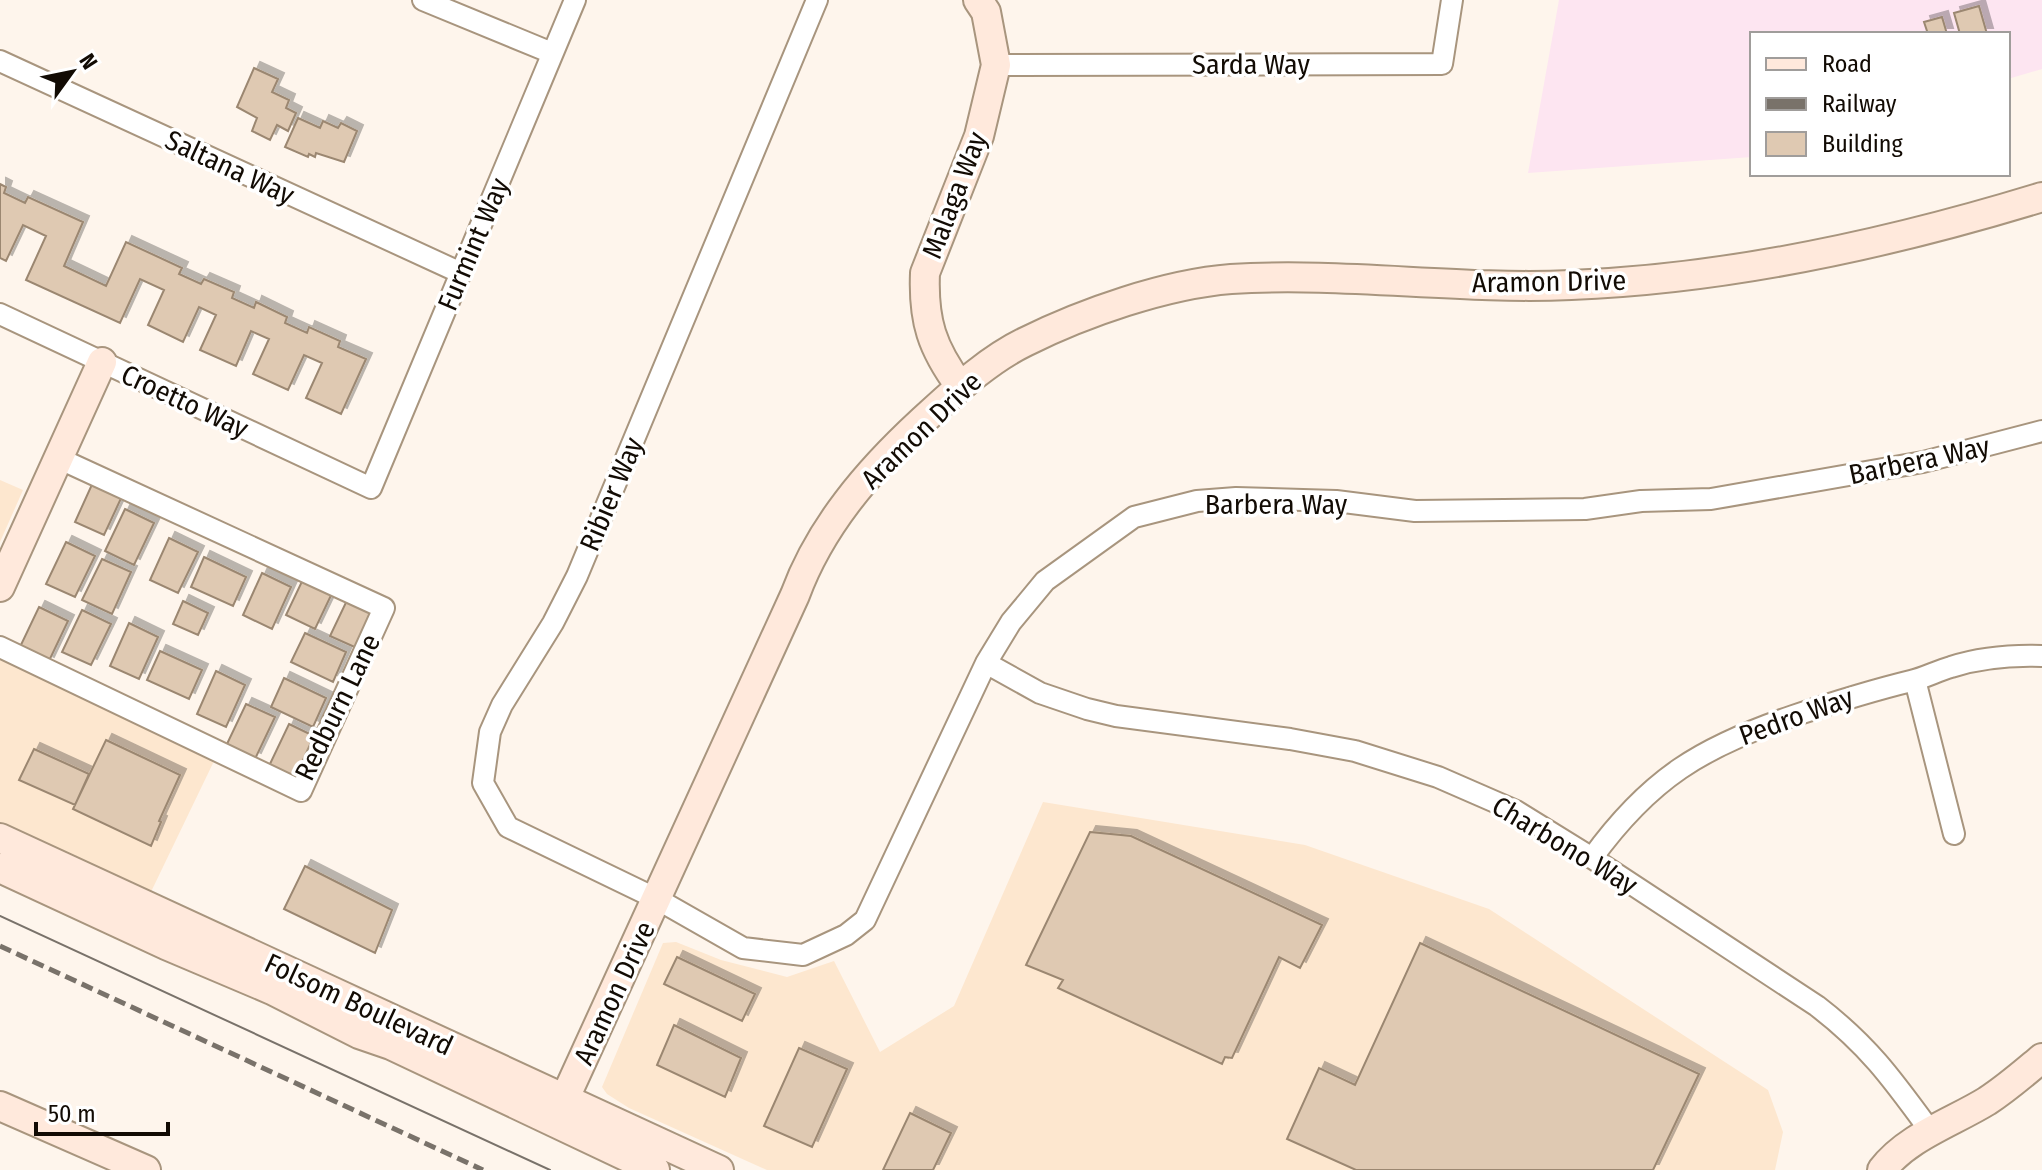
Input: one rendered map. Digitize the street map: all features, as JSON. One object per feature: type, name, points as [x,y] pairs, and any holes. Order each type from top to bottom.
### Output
[{"type":"street","points":[[423,0],[552,53]]},
{"type":"street","name":"Furmint Way","points":[[371,488],[575,0]]},
{"type":"street","name":"Ribier Way","points":[[657,899],[508,827],[483,783],[490,732],[502,705],[553,623],[577,576],[817,0]]},
{"type":"street","name":"Malaga Way","points":[[960,386],[933,342],[924,292],[925,273],[979,136],[996,65],[986,12],[978,0]]},
{"type":"street","name":"Sarda Way","points":[[996,65],[1442,64],[1452,0]]},
{"type":"street","name":"Saltana Way","points":[[0,61],[461,273]]},
{"type":"street","name":"Aramon Drive","points":[[560,1110],[807,563],[837,516],[871,473],[960,386],[1024,342],[1098,310],[1164,292],[1226,280],[1285,277],[1571,285],[1689,275],[1905,236],[2042,197]]},
{"type":"street","name":"Croetto Way","points":[[0,314],[371,488]]},
{"type":"street","points":[[0,587],[102,362]]},
{"type":"street","name":"Barbera Way","points":[[657,899],[743,948],[803,955],[823,948],[865,920],[986,663],[1011,622],[1045,581],[1134,517],[1197,501],[1236,498],[1336,501],[1415,511],[1585,509],[1641,501],[1711,499],[1923,462],[2042,431]]},
{"type":"street","name":"Redburn Lane","points":[[0,647],[301,791],[384,608],[58,458]]},
{"type":"street","name":"Pedro Way","points":[[1592,858],[1635,805],[1662,781],[1706,751],[1755,728],[1953,666],[1996,658],[2042,656]]},
{"type":"street","name":"Charbono Way","points":[[986,663],[1040,693],[1087,709],[1116,716],[1290,739],[1395,762],[1516,811],[1817,1006],[1849,1031],[1895,1082],[1931,1132]]},
{"type":"street","points":[[1915,680],[1954,834]]},
{"type":"street","name":"Folsom Boulevard","points":[[0,838],[560,1110],[655,1170]]},
{"type":"street","name":"Folsom Boulevard","points":[[0,868],[272,990],[347,1028],[719,1170]]},
{"type":"street","points":[[1882,1170],[1931,1132],[1988,1100],[2042,1058]]},
{"type":"street","points":[[1,1109],[146,1170]]},
{"type":"shaded area","points":[[1559,0],[2042,0],[2042,69],[2010,78],[2010,32],[1750,32],[1750,157],[1528,173]]},
{"type":"shaded area","points":[[0,480],[23,490],[0,542]]},
{"type":"shaded area","points":[[0,658],[215,759],[149,896],[0,826]]},
{"type":"shaded area","points":[[1043,802],[1305,845],[1489,909],[1768,1090],[1783,1132],[1775,1170],[767,1170],[629,1108],[607,1094],[602,1087],[663,943],[676,942],[721,960],[787,977],[834,961],[880,1052],[954,1006]]},
{"type":"building","points":[[1979,6],[1986,32],[1959,32],[1954,13]]},
{"type":"building","points":[[1942,17],[1946,32],[1927,32],[1924,22]]},
{"type":"building","points":[[254,68],[278,79],[272,92],[289,100],[286,108],[296,113],[288,131],[277,125],[270,140],[252,131],[257,118],[237,107]]},
{"type":"building","points":[[298,118],[320,128],[323,121],[338,128],[341,123],[357,131],[344,162],[316,153],[315,157],[309,154],[308,157],[285,147]]},
{"type":"building","points":[[0,184],[6,187],[4,193],[25,203],[28,197],[83,222],[64,266],[106,286],[126,242],[182,268],[179,274],[201,284],[204,279],[234,292],[232,298],[254,308],[256,302],[287,317],[285,323],[307,333],[309,327],[340,341],[338,347],[366,359],[341,414],[306,398],[322,363],[304,355],[288,390],[253,374],[269,339],[251,331],[236,366],[200,350],[216,315],[199,307],[183,342],[148,325],[164,290],[140,279],[120,323],[26,280],[46,236],[23,225],[6,261],[0,258]]},
{"type":"building","points":[[94,480],[123,494],[104,535],[75,522]]},
{"type":"building","points":[[125,509],[154,523],[134,565],[105,551]]},
{"type":"building","points":[[169,538],[198,552],[178,593],[150,580]]},
{"type":"building","points":[[66,542],[95,556],[75,597],[46,584]]},
{"type":"building","points":[[204,557],[246,577],[233,606],[191,587]]},
{"type":"building","points":[[102,559],[131,572],[112,614],[82,600]]},
{"type":"building","points":[[262,573],[291,587],[272,629],[243,615]]},
{"type":"building","points":[[306,573],[335,587],[315,629],[286,615]]},
{"type":"building","points":[[350,594],[379,608],[359,649],[330,636]]},
{"type":"building","points":[[183,601],[208,613],[198,635],[173,624]]},
{"type":"building","points":[[39,607],[68,621],[48,663],[19,649]]},
{"type":"building","points":[[82,610],[111,624],[91,665],[62,652]]},
{"type":"building","points":[[129,623],[158,637],[139,679],[110,666]]},
{"type":"building","points":[[305,633],[346,652],[333,682],[291,662]]},
{"type":"building","points":[[160,651],[202,670],[189,699],[147,680]]},
{"type":"building","points":[[216,671],[245,685],[226,727],[197,714]]},
{"type":"building","points":[[284,678],[326,698],[313,727],[271,707]]},
{"type":"building","points":[[246,704],[275,717],[255,759],[226,746]]},
{"type":"building","points":[[289,724],[318,738],[298,779],[269,766]]},
{"type":"building","points":[[106,740],[180,775],[151,846],[73,809]]},
{"type":"building","points":[[34,749],[89,774],[75,805],[19,780]]},
{"type":"building","points":[[1090,832],[1131,836],[1322,925],[1300,968],[1279,957],[1232,1058],[1225,1057],[1222,1064],[1058,988],[1063,980],[1026,965]]},
{"type":"building","points":[[305,866],[392,910],[375,953],[284,909]]},
{"type":"building","points":[[1420,943],[1699,1074],[1653,1170],[1356,1170],[1287,1139],[1319,1068],[1355,1085]]},
{"type":"building","points":[[677,957],[755,994],[742,1021],[664,984]]},
{"type":"building","points":[[674,1025],[741,1058],[725,1097],[657,1065]]},
{"type":"building","points":[[799,1048],[847,1069],[812,1147],[764,1126]]},
{"type":"building","points":[[910,1113],[951,1133],[933,1170],[883,1170]]},
{"type":"tram line","points":[[0,916],[550,1170]]},
{"type":"railway","points":[[0,946],[483,1170]]}]
